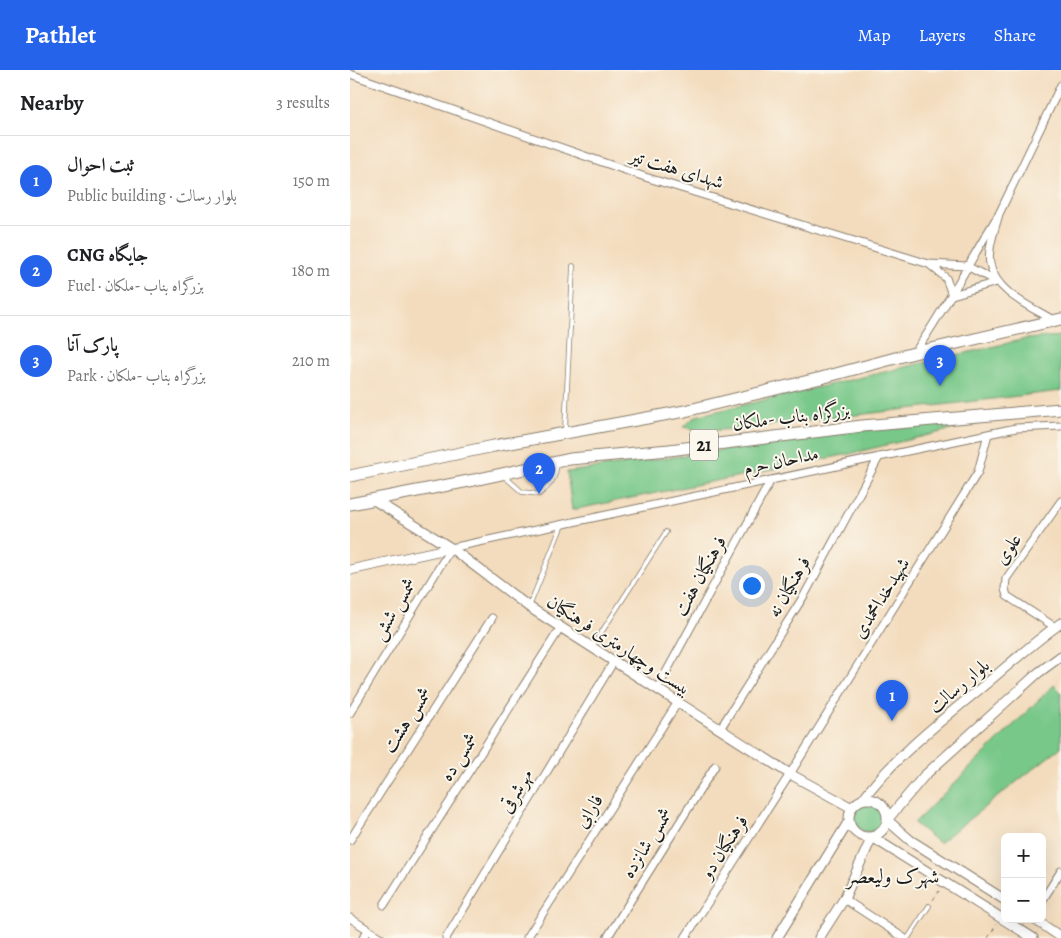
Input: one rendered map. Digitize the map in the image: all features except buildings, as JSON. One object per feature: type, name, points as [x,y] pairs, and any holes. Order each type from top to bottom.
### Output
[{"type":"highway","name":"بزرگراه بناب -ملکان","points":[[350,476],[565,432],[686,411],[1057,319]]},
{"type":"highway","name":"بزرگراه بناب -ملکان","points":[[350,504],[557,462],[862,426],[1061,409]]},
{"type":"street","name":"شهدای هفت تیر","points":[[350,74],[645,177],[929,264],[967,266],[996,282],[1017,300],[1057,319]]},
{"type":"street","points":[[914,353],[934,325],[999,214],[1061,84]]},
{"type":"street","points":[[952,295],[996,282],[990,264],[999,214]]},
{"type":"street","points":[[929,264],[946,278],[952,295]]},
{"type":"street","name":"مداحان حرم","points":[[451,548],[1016,428],[1061,426]]},
{"type":"street","name":"شهیدخدامحمدی","points":[[790,774],[978,472],[988,434]]},
{"type":"street","name":"فرهنگیان نه","points":[[720,729],[805,594],[879,457]]},
{"type":"street","name":"فرهنگیان هفت","points":[[657,689],[771,480]]},
{"type":"street","name":"بیست وچهارمتری فرهنگیان","points":[[374,500],[451,548],[529,607],[790,774],[852,808]]},
{"type":"street","name":"علوی","points":[[1058,625],[1007,596],[1005,588],[1006,579],[1061,501]]},
{"type":"street","points":[[351,572],[451,548]]},
{"type":"street","name":"شمس شش","points":[[350,713],[451,548]]},
{"type":"street","name":"شمس هشت","points":[[350,840],[492,618]]},
{"type":"street","name":"بلوار رسالت","points":[[862,800],[878,779],[914,746],[1058,625]]},
{"type":"street","name":"شمس ده","points":[[384,905],[561,627]]},
{"type":"street","points":[[819,938],[844,899],[872,837],[883,831],[887,820],[924,776],[1038,674],[1061,656]]},
{"type":"street","name":"مهرشرقی","points":[[446,938],[614,661]]},
{"type":"street","name":"فارابی","points":[[527,938],[678,702]]},
{"type":"street","name":"شمس شانزده","points":[[607,938],[716,766]]},
{"type":"street","name":"فرهنگیان دو","points":[[685,938],[790,774]]},
{"type":"street","points":[[777,938],[849,821],[852,808],[862,800],[874,800],[880,803],[884,808],[887,820],[910,840],[1001,897]]},
{"type":"street","points":[[849,821],[851,827],[860,836],[872,837],[1001,918]]},
{"type":"street","points":[[1046,895],[1061,871]]},
{"type":"street","points":[[844,899],[904,938]]},
{"type":"street","points":[[350,918],[381,938]]},
{"type":"street","points":[[1009,923],[1033,938]]},
{"type":"street","points":[[1040,923],[1061,936]]},
{"type":"street","points":[[363,938],[368,930]]},
{"type":"lane","points":[[565,432],[573,266]]},
{"type":"lane","points":[[502,474],[522,492],[539,494],[550,486],[556,474],[557,462]]},
{"type":"lane","points":[[529,607],[562,523]]},
{"type":"lane","points":[[592,647],[666,532]]},
{"type":"lane","points":[[908,938],[929,906]]},
{"type":"path","points":[[929,906],[945,882]]},
{"type":"path","points":[[988,938],[1001,918]]},
{"type":"green space","points":[[1061,336],[1061,391],[737,429],[703,431],[683,427],[696,416],[1025,339]]},
{"type":"green space","points":[[1000,418],[849,454],[572,510],[567,472],[863,430]]},
{"type":"green space","points":[[1054,685],[1061,692],[1061,747],[939,843],[914,823]]},
{"type":"green space","points":[[868,804],[878,808],[882,818],[878,828],[868,832],[858,828],[854,818],[858,808]]},
{"type":"place","name":"پارک آنا","points":[[940,386]]},
{"type":"place","name":"CNG جایگاه","points":[[539,494]]},
{"type":"place","name":"ثبت احوال","points":[[892,721]]},
{"type":"district","name":"شهرک ولیعصر","points":[[893,876]]}]
